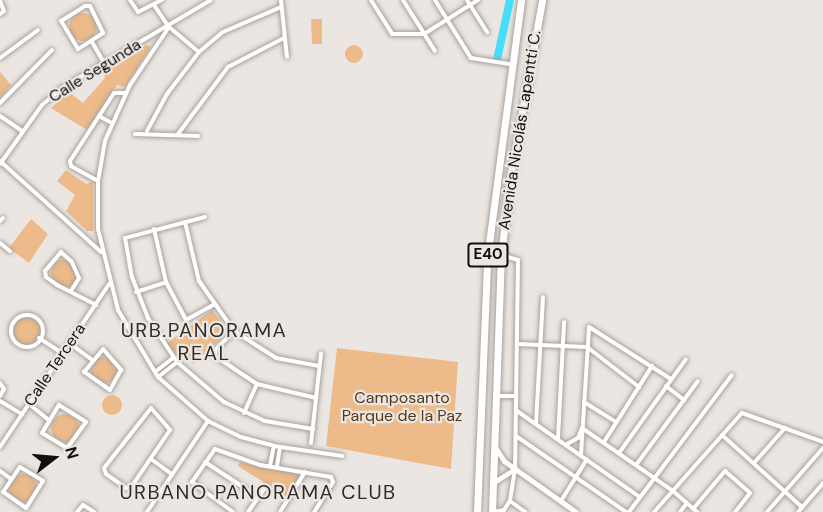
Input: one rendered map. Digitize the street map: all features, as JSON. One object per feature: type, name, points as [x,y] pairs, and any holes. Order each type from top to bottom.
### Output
[{"type":"highway","name":"Avenida Nicolás Lapentti C.","points":[[477,512],[487,259],[510,64],[521,0]]},
{"type":"highway","name":"Avenida Nicolás Lapentti C.","points":[[492,512],[501,255],[511,173],[542,0]]},
{"type":"street","points":[[130,0],[138,12],[162,0]]},
{"type":"street","name":"Calle Segunda","points":[[0,162],[42,105],[104,63],[170,27],[211,0]]},
{"type":"street","points":[[281,0],[287,57]]},
{"type":"street","points":[[371,0],[390,33],[424,34],[469,2],[478,0]]},
{"type":"street","points":[[403,0],[435,51]]},
{"type":"street","points":[[435,0],[471,58],[510,64]]},
{"type":"street","points":[[0,2],[4,11],[0,14]]},
{"type":"street","points":[[469,2],[487,32]]},
{"type":"street","points":[[154,5],[170,27],[198,52]]},
{"type":"street","points":[[90,6],[103,30],[102,35],[92,42],[76,48],[61,23],[62,19],[90,6]]},
{"type":"street","points":[[147,131],[167,94],[198,52],[223,32],[281,7]]},
{"type":"street","points":[[170,27],[126,93],[110,122],[98,181],[102,253],[118,310],[156,374],[208,421],[241,437],[274,446],[342,456]]},
{"type":"street","points":[[0,58],[38,30]]},
{"type":"street","points":[[178,134],[228,67],[284,38]]},
{"type":"street","points":[[92,42],[104,63]]},
{"type":"street","points":[[0,103],[52,50]]},
{"type":"street","points":[[98,181],[71,166],[70,161],[117,91],[126,93]]},
{"type":"street","points":[[0,116],[22,131]]},
{"type":"street","points":[[99,116],[110,122]]},
{"type":"street","points":[[135,134],[147,131],[198,135]]},
{"type":"street","points":[[0,162],[102,253]]},
{"type":"street","points":[[205,217],[129,235],[124,241],[136,292],[173,358],[203,387],[244,412],[274,423],[313,429]]},
{"type":"street","points":[[185,222],[193,264],[213,305],[234,331],[276,358],[320,366]]},
{"type":"street","points":[[154,229],[166,282],[186,320],[213,305]]},
{"type":"street","points":[[0,243],[10,250]]},
{"type":"street","points":[[71,291],[79,278],[72,262],[61,252],[45,274],[71,291],[96,305]]},
{"type":"street","points":[[492,512],[504,510],[510,501],[515,469],[518,260],[501,255]]},
{"type":"street","points":[[136,292],[166,282]]},
{"type":"street","name":"Calle Tercera","points":[[0,447],[110,284]]},
{"type":"street","points":[[536,423],[543,297]]},
{"type":"street","points":[[24,313],[44,326],[39,338],[29,349],[9,335],[24,313]]},
{"type":"street","points":[[558,438],[564,322]]},
{"type":"street","points":[[581,455],[587,346],[591,326],[671,379]]},
{"type":"street","points":[[234,331],[215,350],[215,356],[257,384],[316,398]]},
{"type":"street","points":[[39,338],[62,354]]},
{"type":"street","points":[[69,343],[91,359]]},
{"type":"street","points":[[517,344],[587,346],[639,387]]},
{"type":"street","points":[[103,349],[121,368],[112,389],[107,390],[86,375],[85,369],[91,359],[103,349]]},
{"type":"street","points":[[312,443],[321,354]]},
{"type":"street","points":[[156,374],[173,358]]},
{"type":"street","points":[[619,453],[686,359]]},
{"type":"street","points":[[156,374],[177,362]]},
{"type":"street","points":[[604,442],[652,366]]},
{"type":"street","points":[[515,436],[627,512],[732,375]]},
{"type":"street","points":[[636,465],[698,381]]},
{"type":"street","points":[[0,382],[4,389],[0,396]]},
{"type":"street","points":[[244,412],[257,384]]},
{"type":"street","points":[[666,386],[684,400]]},
{"type":"street","points":[[495,396],[515,396]]},
{"type":"street","points":[[0,401],[22,414]]},
{"type":"street","points":[[584,402],[616,423]]},
{"type":"street","points":[[28,404],[49,420]]},
{"type":"street","points":[[62,405],[85,420],[86,425],[65,448],[42,433],[49,420],[62,405]]},
{"type":"street","points":[[148,408],[170,427],[151,459],[129,488],[104,471],[148,408]]},
{"type":"street","points":[[516,411],[567,444],[640,497]]},
{"type":"street","points":[[654,512],[742,413],[823,442]]},
{"type":"street","points":[[147,512],[208,421]]},
{"type":"street","points":[[567,444],[578,438],[582,428]]},
{"type":"street","points":[[582,428],[673,491],[695,510],[725,471],[750,493],[735,512]]},
{"type":"street","points":[[754,462],[785,428]]},
{"type":"street","points":[[722,435],[802,507]]},
{"type":"street","points":[[270,466],[274,446]]},
{"type":"street","points":[[494,446],[515,469],[576,512]]},
{"type":"street","points":[[277,466],[280,447]]},
{"type":"street","points":[[767,512],[823,448]]},
{"type":"street","points":[[233,512],[192,483],[216,449],[270,466],[333,479],[314,512]]},
{"type":"street","points":[[151,459],[172,474]]},
{"type":"street","points":[[561,501],[587,459]]},
{"type":"street","points":[[205,462],[258,497]]},
{"type":"street","points":[[21,466],[42,480],[26,508],[3,492],[11,479],[21,466]]},
{"type":"street","points":[[493,484],[515,469]]},
{"type":"street","points":[[0,471],[11,479]]},
{"type":"street","points":[[280,512],[305,472]]},
{"type":"street","points":[[798,512],[823,483]]},
{"type":"street","points":[[248,512],[266,486]]},
{"type":"street","points":[[510,501],[525,512]]},
{"type":"street","points":[[680,512],[687,503]]},
{"type":"street","points":[[77,512],[82,505],[94,512]]},
{"type":"green space","points":[[83,13],[93,17],[97,27],[93,37],[83,41],[73,37],[69,27],[73,17]]},
{"type":"green space","points":[[311,19],[322,19],[322,44],[312,44]]},
{"type":"green space","points":[[146,45],[151,47],[125,87],[117,85],[87,130],[51,108],[69,92],[83,103],[105,78],[103,70]]},
{"type":"green space","points":[[354,45],[360,48],[363,54],[360,60],[354,63],[348,60],[345,54],[348,48]]},
{"type":"green space","points":[[0,72],[11,85],[0,98]]},
{"type":"green space","points":[[66,170],[86,184],[93,182],[93,231],[87,231],[66,211],[75,195],[57,181]]},
{"type":"green space","points":[[31,219],[48,234],[29,263],[9,248]]},
{"type":"green space","points":[[65,259],[75,263],[79,273],[75,283],[65,287],[55,283],[51,273],[55,263]]},
{"type":"green space","points":[[212,310],[229,331],[193,364],[186,357],[180,360],[167,343]]},
{"type":"green space","points":[[27,317],[37,321],[41,331],[37,341],[27,345],[17,341],[13,331],[17,321]]},
{"type":"green space","name":"Camposanto Parque de la Paz","points":[[337,348],[458,362],[451,469],[326,446]]},
{"type":"green space","points":[[104,357],[113,361],[117,370],[113,379],[104,383],[95,379],[91,370],[95,361]]},
{"type":"green space","points":[[112,395],[119,398],[122,405],[119,412],[112,415],[105,412],[102,405],[105,398]]},
{"type":"green space","points":[[65,414],[75,418],[79,428],[75,438],[65,442],[55,438],[51,428],[55,418]]},
{"type":"green space","points":[[240,462],[298,474],[300,478],[287,497],[238,466]]},
{"type":"green space","points":[[23,474],[33,478],[37,488],[33,498],[23,502],[13,498],[9,488],[13,478]]},
{"type":"waterway","points":[[497,60],[510,0]]},
{"type":"district","name":"URB.PANORAMA REAL","points":[[204,342]]},
{"type":"district","name":"URBANO PANORAMA CLUB","points":[[258,492]]}]
